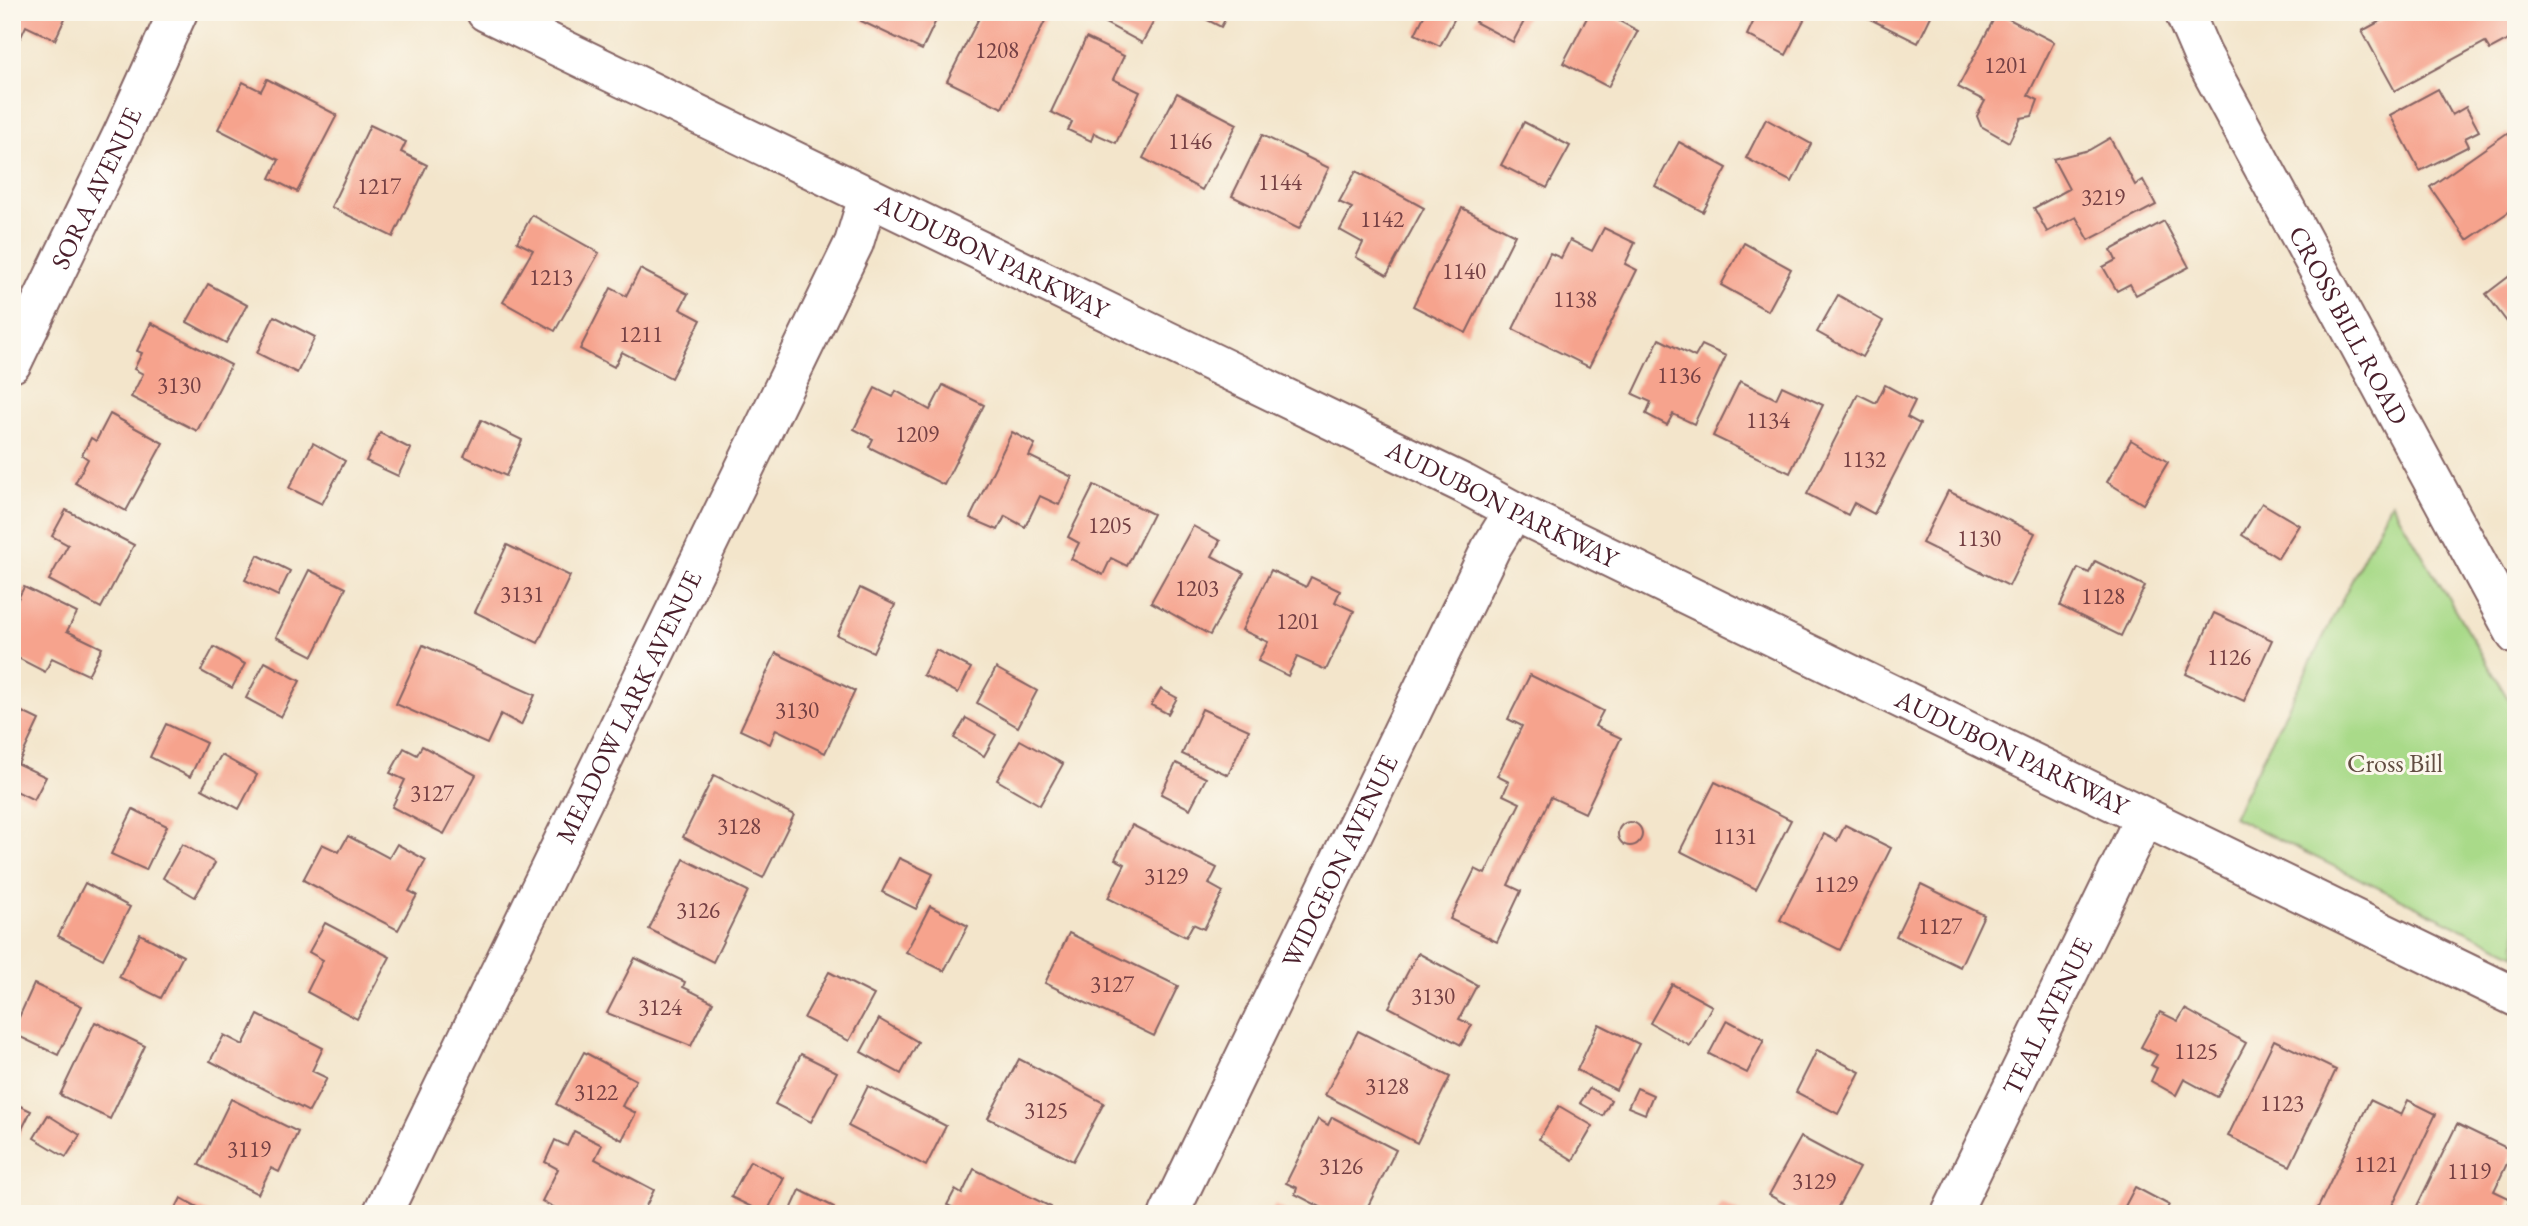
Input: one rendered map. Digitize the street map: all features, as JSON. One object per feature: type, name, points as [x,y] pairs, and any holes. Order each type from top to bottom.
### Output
[{"type":"street","name":"SORA AVENUE","points":[[12,363],[178,12]]},
{"type":"street","name":"AUDUBON PARKWAY","points":[[486,12],[1452,478],[1514,511],[2516,997]]},
{"type":"street","name":"CROSS BILL ROAD","points":[[2184,12],[2202,54],[2516,635]]},
{"type":"street","name":"MEADOW LARK AVENUE","points":[[382,1214],[855,243],[868,197]]},
{"type":"street","name":"WIDGEON AVENUE","points":[[1168,1214],[1491,548],[1514,511]]},
{"type":"street","name":"TEAL AVENUE","points":[[1951,1214],[2144,818]]},
{"type":"green space","name":"Cross Bill","points":[[2391,502],[2516,712],[2516,955],[2233,817]]},
{"type":"building","points":[[12,12],[68,12],[55,40],[26,26],[20,39],[12,35]]},
{"type":"building","points":[[866,12],[940,12],[922,50],[861,21]]},
{"type":"building","points":[[982,12],[990,12],[1002,18],[1005,12],[1031,12],[1046,19],[1002,108],[947,81]]},
{"type":"building","points":[[1112,12],[1159,12],[1142,43],[1105,23]]},
{"type":"building","points":[[1192,12],[1229,12],[1221,27]]},
{"type":"building","points":[[1426,12],[1457,14],[1440,46],[1415,34]]},
{"type":"building","points":[[1480,12],[1529,12],[1513,42],[1475,22]]},
{"type":"building","points":[[1590,12],[1603,12],[1638,31],[1608,87],[1563,63]]},
{"type":"building","points":[[1758,12],[1808,12],[1786,55],[1747,35]]},
{"type":"building","points":[[1856,12],[1933,12],[1918,43]]},
{"type":"building","points":[[2397,12],[2516,12],[2516,36],[2490,50],[2485,42],[2395,91],[2362,31]]},
{"type":"building","points":[[1997,13],[2054,42],[2028,95],[2038,100],[2032,116],[2021,118],[2009,142],[1981,126],[1977,116],[1985,101],[1958,87]]},
{"type":"building","points":[[1086,38],[1124,56],[1113,79],[1140,92],[1116,143],[1094,133],[1091,141],[1068,130],[1072,122],[1051,112]]},
{"type":"building","points":[[267,79],[337,115],[297,192],[270,178],[279,160],[218,129],[243,82],[261,91]]},
{"type":"building","points":[[2438,89],[2452,115],[2466,107],[2479,131],[2465,138],[2469,146],[2420,171],[2390,115]]},
{"type":"building","points":[[1177,93],[1237,124],[1202,190],[1143,158]]},
{"type":"building","points":[[1766,119],[1811,144],[1792,182],[1746,158]]},
{"type":"building","points":[[1524,122],[1570,146],[1547,188],[1501,165]]},
{"type":"building","points":[[370,125],[406,142],[401,152],[427,165],[393,237],[331,207]]},
{"type":"building","points":[[2507,133],[2516,145],[2516,207],[2467,240],[2430,187]]},
{"type":"building","points":[[1262,135],[1329,168],[1299,229],[1232,196]]},
{"type":"building","points":[[2110,138],[2135,185],[2143,180],[2156,205],[2089,240],[2076,217],[2047,232],[2034,208],[2069,189],[2053,159],[2089,150]]},
{"type":"building","points":[[1679,142],[1727,168],[1703,212],[1655,186]]},
{"type":"building","points":[[1356,171],[1424,208],[1387,275],[1356,257],[1363,243],[1340,230],[1352,208],[1339,202]]},
{"type":"building","points":[[1462,208],[1515,235],[1466,333],[1413,306]]},
{"type":"building","points":[[532,215],[599,253],[555,331],[503,302],[533,250],[517,242]]},
{"type":"building","points":[[2164,221],[2189,267],[2136,295],[2130,284],[2117,291],[2103,267],[2116,260],[2111,250]]},
{"type":"building","points":[[1604,228],[1635,243],[1625,264],[1637,270],[1589,367],[1513,329],[1550,253],[1561,258],[1570,240],[1592,251]]},
{"type":"building","points":[[1744,243],[1791,269],[1768,311],[1721,285]]},
{"type":"building","points":[[640,269],[688,294],[680,309],[701,320],[671,378],[622,352],[614,367],[580,349],[611,288],[626,296]]},
{"type":"building","points":[[2516,271],[2516,334],[2486,294]]},
{"type":"building","points":[[208,284],[247,305],[226,343],[187,322]]},
{"type":"building","points":[[1838,295],[1883,321],[1862,357],[1817,332]]},
{"type":"building","points":[[274,316],[315,337],[297,373],[257,353]]},
{"type":"building","points":[[151,323],[231,365],[197,431],[131,397],[143,374],[134,369],[142,353],[137,351]]},
{"type":"building","points":[[1659,339],[1695,357],[1702,345],[1726,356],[1694,424],[1673,414],[1667,425],[1646,414],[1651,402],[1633,394]]},
{"type":"building","points":[[1740,381],[1776,399],[1782,386],[1823,405],[1790,473],[1713,436]]},
{"type":"building","points":[[943,385],[984,405],[944,485],[869,447],[873,439],[854,429],[875,388],[893,397],[896,391],[930,410]]},
{"type":"building","points":[[1885,385],[1915,401],[1907,417],[1920,424],[1874,514],[1854,503],[1848,515],[1807,494],[1858,394],[1876,403]]},
{"type":"building","points":[[110,414],[163,443],[126,511],[75,483],[88,459],[82,455],[91,438],[96,441]]},
{"type":"building","points":[[481,420],[522,440],[506,476],[464,456]]},
{"type":"building","points":[[1012,432],[1035,444],[1029,456],[1072,477],[1059,505],[1040,496],[1025,527],[1005,516],[998,530],[970,518]]},
{"type":"building","points":[[380,433],[411,449],[398,476],[366,461]]},
{"type":"building","points":[[2131,440],[2168,462],[2143,504],[2107,482]]},
{"type":"building","points":[[313,443],[345,461],[322,504],[289,488]]},
{"type":"building","points":[[1094,485],[1153,514],[1127,566],[1111,558],[1103,575],[1071,559],[1079,543],[1068,537]]},
{"type":"building","points":[[1948,491],[2035,533],[2009,586],[1922,543]]},
{"type":"building","points":[[2262,503],[2299,525],[2278,558],[2242,535]]},
{"type":"building","points":[[66,510],[134,545],[101,608],[49,580],[68,545],[52,536]]},
{"type":"building","points":[[1193,526],[1220,541],[1212,556],[1244,573],[1210,635],[1151,602]]},
{"type":"building","points":[[507,545],[570,576],[538,643],[475,612]]},
{"type":"building","points":[[258,555],[290,571],[278,596],[245,580]]},
{"type":"building","points":[[2095,561],[2145,586],[2121,636],[2060,606],[2078,568],[2089,573]]},
{"type":"building","points":[[309,570],[346,588],[313,656],[276,637]]},
{"type":"building","points":[[1271,570],[1306,587],[1311,577],[1340,591],[1335,602],[1354,611],[1326,670],[1297,657],[1288,676],[1258,661],[1268,642],[1242,630]]},
{"type":"building","points":[[24,587],[77,613],[67,631],[102,648],[88,675],[52,658],[45,672],[12,655],[12,610]]},
{"type":"building","points":[[860,588],[895,605],[873,652],[837,635]]},
{"type":"building","points":[[2214,613],[2272,640],[2244,701],[2186,674]]},
{"type":"building","points":[[423,645],[535,695],[521,725],[501,714],[487,744],[396,704]]},
{"type":"building","points":[[214,647],[245,664],[232,688],[201,671]]},
{"type":"building","points":[[936,650],[971,668],[958,693],[923,675]]},
{"type":"building","points":[[776,653],[855,691],[825,753],[776,729],[770,744],[740,730]]},
{"type":"building","points":[[265,662],[300,681],[281,717],[246,698]]},
{"type":"building","points":[[996,668],[1037,691],[1018,727],[977,703]]},
{"type":"building","points":[[1530,675],[1603,711],[1595,726],[1621,738],[1585,813],[1551,797],[1508,885],[1521,891],[1497,942],[1450,919],[1475,869],[1485,874],[1520,803],[1503,795],[1509,782],[1497,776],[1522,726],[1508,719]]},
{"type":"building","points":[[1161,689],[1177,698],[1168,714],[1151,705]]},
{"type":"building","points":[[12,707],[39,720],[18,764],[46,777],[34,800],[12,789]]},
{"type":"building","points":[[1202,709],[1249,730],[1228,775],[1182,754]]},
{"type":"building","points":[[966,718],[996,735],[984,756],[954,738]]},
{"type":"building","points":[[166,724],[206,743],[190,777],[150,757]]},
{"type":"building","points":[[1020,740],[1063,764],[1040,805],[997,780]]},
{"type":"building","points":[[422,746],[476,775],[444,834],[392,807],[405,780],[390,773],[404,748],[417,755]]},
{"type":"building","points":[[221,755],[257,775],[239,809],[202,789]]},
{"type":"building","points":[[1176,763],[1206,778],[1190,809],[1161,794]]},
{"type":"building","points":[[714,775],[794,815],[763,878],[683,837]]},
{"type":"building","points":[[1715,782],[1791,820],[1756,889],[1680,851]]},
{"type":"building","points":[[133,809],[167,826],[146,870],[111,854]]},
{"type":"building","points":[[1630,822],[1639,825],[1642,834],[1639,843],[1630,846],[1621,843],[1618,834],[1621,825]]},
{"type":"building","points":[[1132,825],[1217,868],[1209,884],[1223,892],[1204,929],[1193,924],[1186,937],[1108,898],[1125,864],[1115,859]]},
{"type":"building","points":[[1845,825],[1891,848],[1840,950],[1780,920],[1824,834],[1837,841]]},
{"type":"building","points":[[348,836],[389,858],[397,844],[426,860],[409,891],[417,895],[398,930],[303,880],[322,844],[339,852]]},
{"type":"building","points":[[182,844],[215,863],[195,897],[163,878]]},
{"type":"building","points":[[899,858],[933,874],[916,909],[882,892]]},
{"type":"building","points":[[684,859],[748,891],[713,962],[649,929]]},
{"type":"building","points":[[85,883],[130,907],[103,959],[58,936]]},
{"type":"building","points":[[1921,884],[1984,915],[1960,967],[1896,936]]},
{"type":"building","points":[[930,906],[968,926],[944,971],[906,952]]},
{"type":"building","points":[[325,923],[390,957],[357,1019],[307,992],[323,960],[309,952]]},
{"type":"building","points":[[1069,933],[1178,986],[1154,1036],[1045,983]]},
{"type":"building","points":[[140,934],[183,956],[161,998],[119,977]]},
{"type":"building","points":[[1418,953],[1477,985],[1459,1019],[1472,1025],[1461,1045],[1389,1007]]},
{"type":"building","points":[[635,958],[685,982],[683,987],[713,1002],[691,1046],[607,1013]]},
{"type":"building","points":[[829,972],[874,995],[849,1041],[804,1018]]},
{"type":"building","points":[[34,984],[82,1006],[58,1055],[12,1033]]},
{"type":"building","points":[[1672,984],[1712,1006],[1690,1046],[1650,1023]]},
{"type":"building","points":[[2185,1009],[2246,1043],[2217,1097],[2184,1079],[2176,1095],[2151,1081],[2157,1068],[2151,1065],[2157,1055],[2141,1047],[2160,1012],[2178,1021]]},
{"type":"building","points":[[258,1015],[323,1048],[312,1071],[327,1078],[309,1112],[210,1061],[224,1035],[243,1045]]},
{"type":"building","points":[[879,1019],[918,1042],[901,1074],[861,1052]]},
{"type":"building","points":[[1727,1020],[1764,1040],[1747,1073],[1709,1054]]},
{"type":"building","points":[[95,1022],[145,1046],[110,1119],[60,1095]]},
{"type":"building","points":[[1599,1024],[1639,1044],[1616,1090],[1577,1070]]},
{"type":"building","points":[[1358,1031],[1450,1077],[1417,1143],[1325,1095]]},
{"type":"building","points":[[2274,1040],[2336,1070],[2290,1166],[2228,1136]]},
{"type":"building","points":[[1817,1050],[1860,1072],[1838,1114],[1796,1092]]},
{"type":"building","points":[[584,1052],[636,1080],[622,1106],[636,1113],[622,1140],[556,1104]]},
{"type":"building","points":[[801,1054],[837,1072],[811,1122],[775,1104]]},
{"type":"building","points":[[1019,1059],[1104,1103],[1073,1161],[988,1118]]},
{"type":"building","points":[[868,1086],[946,1126],[926,1166],[848,1126]]},
{"type":"building","points":[[1590,1088],[1611,1100],[1603,1116],[1580,1103]]},
{"type":"building","points":[[1637,1088],[1653,1095],[1645,1114],[1628,1107]]},
{"type":"building","points":[[231,1099],[298,1132],[279,1172],[271,1168],[258,1194],[199,1165]]},
{"type":"building","points":[[2370,1100],[2401,1115],[2408,1100],[2436,1114],[2388,1214],[2315,1214]]},
{"type":"building","points":[[12,1102],[31,1111],[15,1143],[12,1142]]},
{"type":"building","points":[[1559,1106],[1593,1126],[1573,1160],[1539,1139]]},
{"type":"building","points":[[48,1115],[80,1135],[66,1157],[34,1138]]},
{"type":"building","points":[[1332,1117],[1396,1150],[1364,1214],[1334,1214],[1295,1194],[1297,1188],[1286,1183],[1318,1119],[1328,1125]]},
{"type":"building","points":[[2457,1124],[2513,1151],[2494,1191],[2511,1199],[2504,1214],[2485,1214],[2480,1211],[2479,1214],[2413,1214]]},
{"type":"building","points":[[574,1131],[602,1145],[595,1159],[654,1190],[642,1214],[566,1214],[542,1201],[558,1169],[545,1162],[555,1140],[567,1146]]},
{"type":"building","points":[[1801,1137],[1859,1168],[1834,1214],[1804,1214],[1769,1195]]},
{"type":"building","points":[[750,1161],[784,1178],[766,1214],[731,1197]]},
{"type":"building","points":[[974,1169],[1051,1207],[1048,1214],[952,1214],[954,1208],[947,1205],[955,1190],[962,1194]]},
{"type":"building","points":[[2135,1187],[2169,1205],[2164,1214],[2121,1214]]},
{"type":"building","points":[[800,1190],[834,1207],[831,1214],[789,1214]]},
{"type":"building","points":[[181,1198],[210,1214],[173,1214]]},
{"type":"building","points":[[1721,1203],[1743,1214],[1716,1214]]},
{"type":"building","points":[[1275,1205],[1292,1214],[1270,1214]]}]
